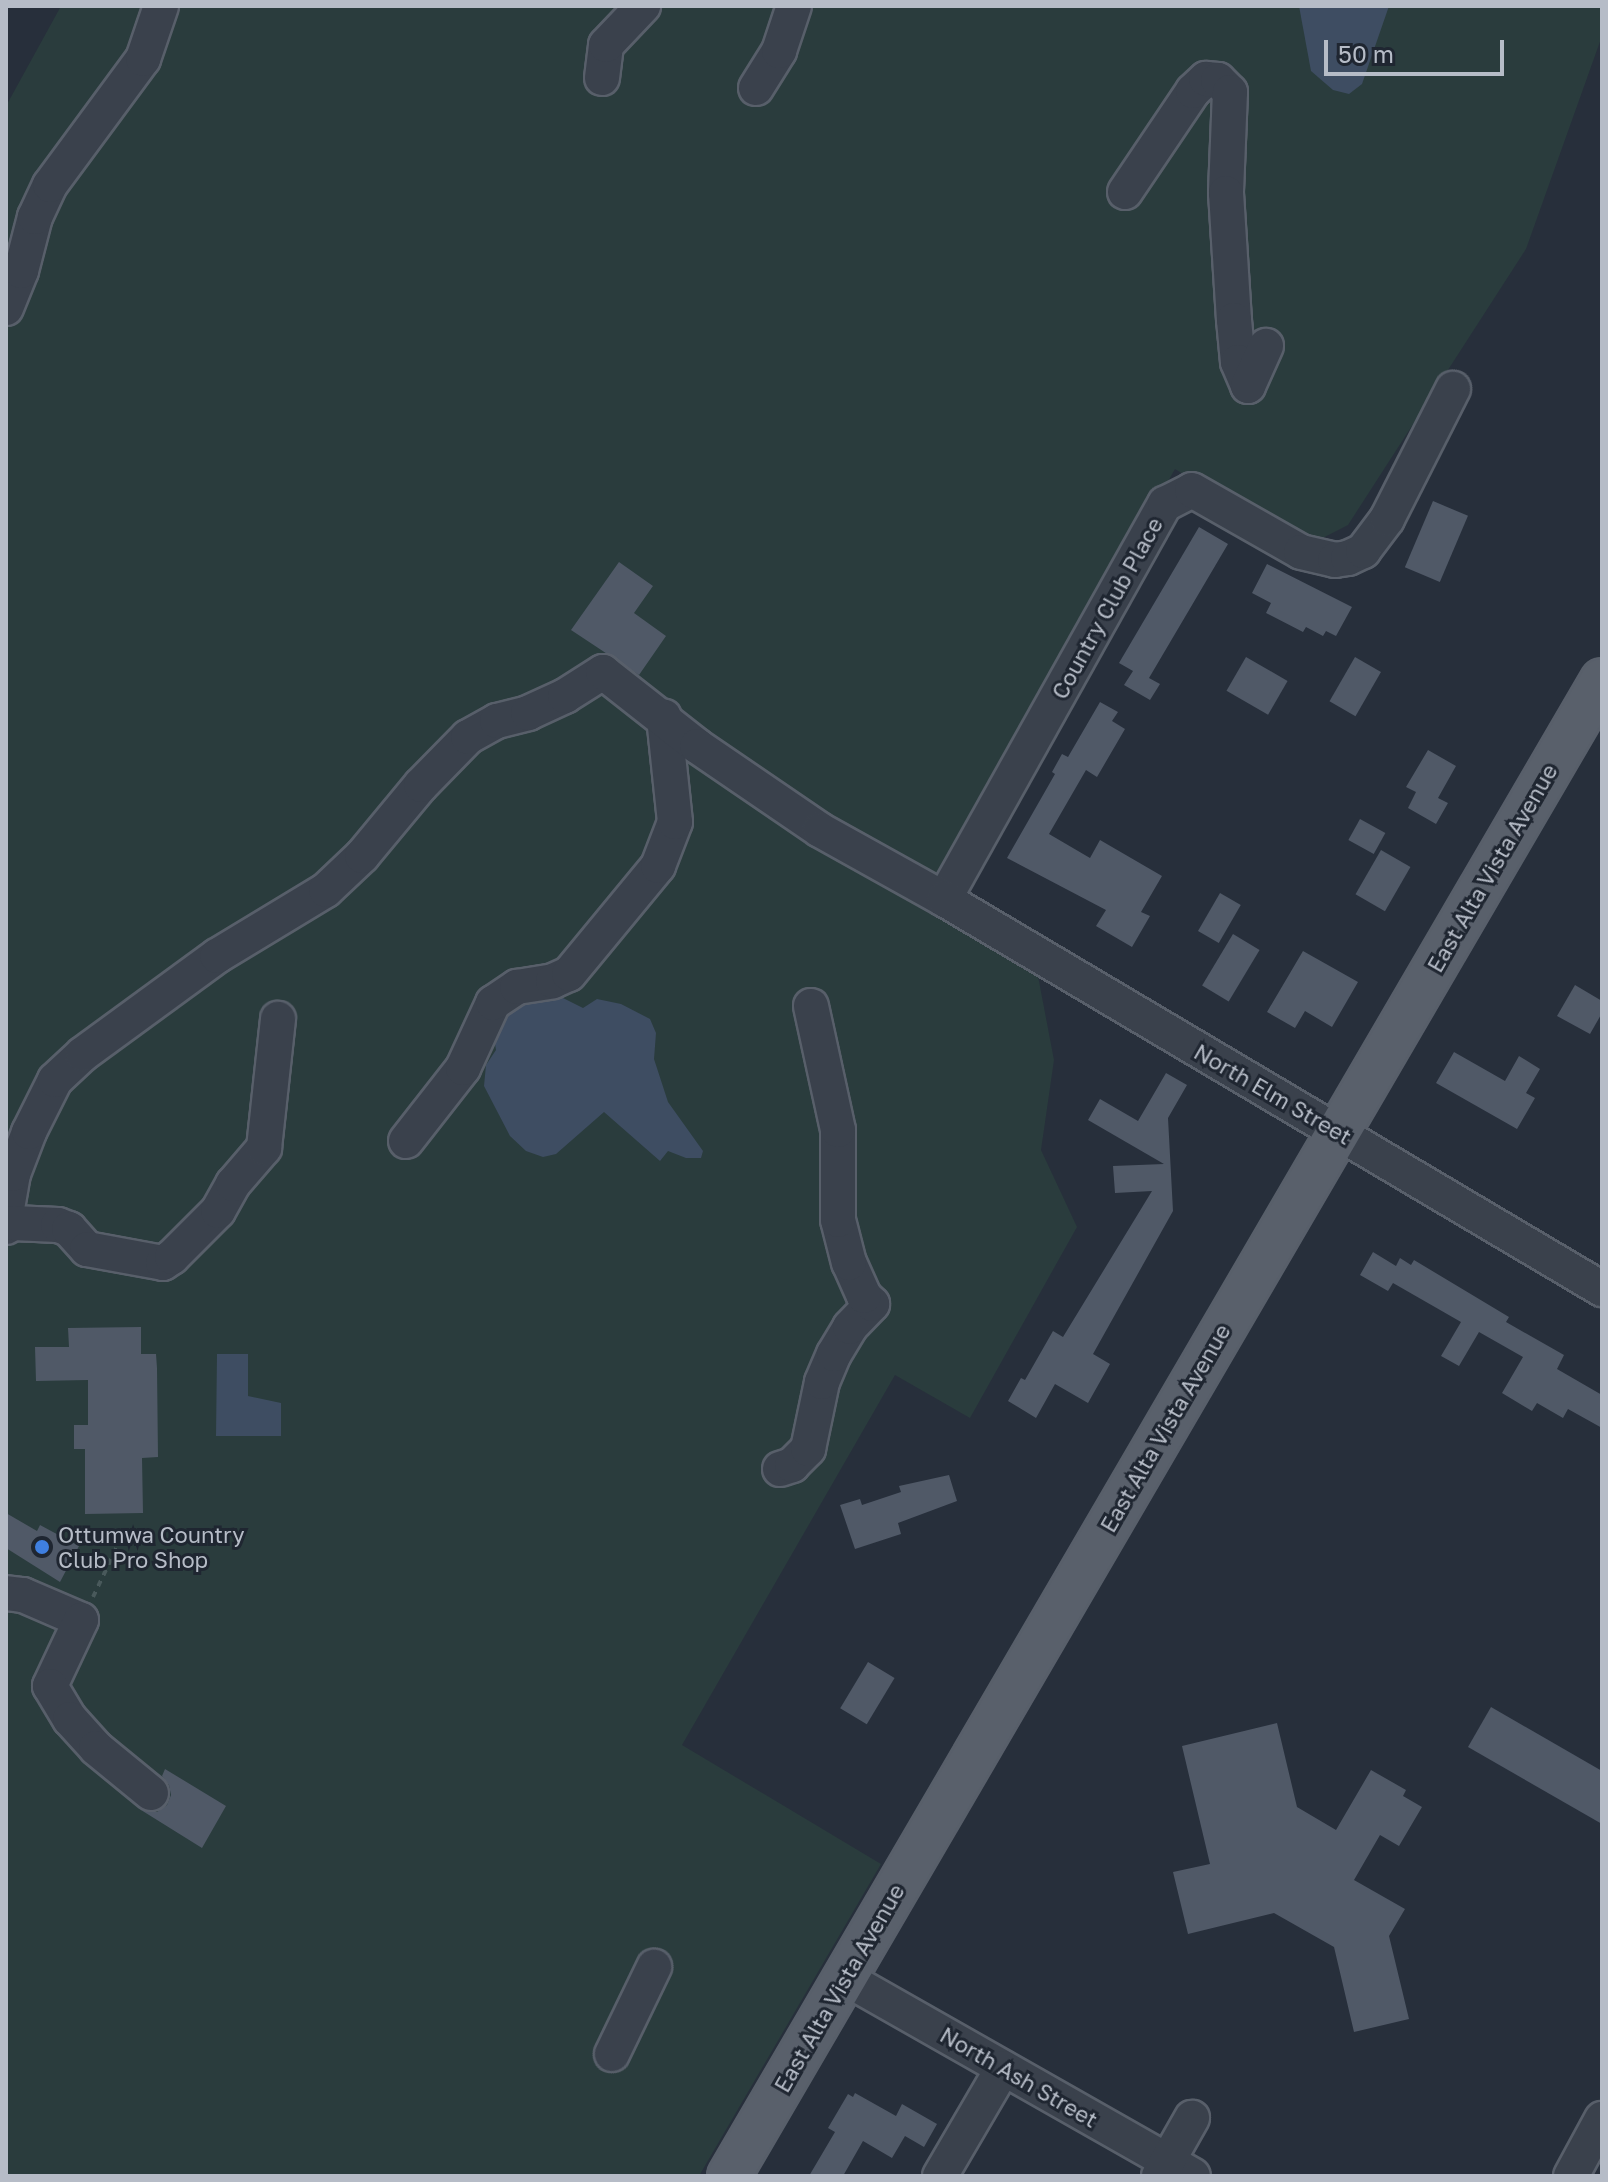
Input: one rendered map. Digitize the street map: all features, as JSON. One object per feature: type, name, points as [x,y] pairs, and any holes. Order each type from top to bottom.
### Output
[{"type":"main road","name":"East Alta Vista Avenue","points":[[729,2176],[1602,680]]},
{"type":"street","points":[[6,308],[21,271],[35,217],[50,185],[143,59],[161,6]]},
{"type":"street","points":[[602,78],[606,45],[643,6]]},
{"type":"street","points":[[756,88],[779,51],[794,6]]},
{"type":"street","points":[[1125,192],[1193,91],[1206,79],[1218,80],[1230,92],[1226,193],[1238,362],[1248,386],[1266,346]]},
{"type":"street","name":"Country Club Place","points":[[944,899],[1165,504],[1192,490],[1301,552],[1335,560],[1348,558],[1363,551],[1387,519],[1453,389]]},
{"type":"street","name":"North Elm Street","points":[[6,1214],[13,1174],[55,1080],[161,995],[326,890],[362,856],[421,785],[468,737],[497,721],[528,713],[565,696],[603,672],[697,746],[780,804],[1602,1289]]},
{"type":"street","points":[[406,1141],[463,1068],[493,1003],[517,987],[553,981],[569,974],[658,866],[675,822],[664,717]]},
{"type":"street","points":[[780,1469],[792,1465],[808,1449],[822,1382],[834,1354],[850,1327],[872,1304],[864,1296],[849,1263],[838,1220],[838,1130],[811,1006]]},
{"type":"street","points":[[6,1227],[13,1223],[58,1225],[69,1229],[87,1249],[163,1263],[172,1257],[218,1211],[233,1184],[264,1148],[278,1019]]},
{"type":"street","points":[[6,1593],[23,1595],[81,1620],[50,1686],[70,1719],[96,1748],[151,1793]]},
{"type":"street","points":[[612,2054],[654,1967]]},
{"type":"street","name":"North Ash Street","points":[[845,1978],[1003,2068],[1173,2171]]},
{"type":"street","points":[[940,2176],[1003,2068]]},
{"type":"street","points":[[1173,2171],[1192,2118]]},
{"type":"street","points":[[1571,2176],[1602,2119]]},
{"type":"path","points":[[81,1620],[117,1547]]},
{"type":"shaded area","points":[[61,6],[1602,6],[1602,36],[1526,249],[1348,525],[1309,545],[1271,528],[1175,469],[929,904],[1038,976],[1054,1060],[1041,1150],[1077,1227],[970,1418],[895,1375],[682,1745],[881,1864],[699,2176],[6,2176],[6,106]]},
{"type":"water","points":[[1299,6],[1389,6],[1362,84],[1349,94],[1333,90],[1311,71]]},
{"type":"water","points":[[553,993],[583,1008],[597,999],[621,1004],[650,1019],[656,1033],[654,1059],[668,1102],[703,1151],[701,1158],[686,1158],[668,1151],[660,1161],[604,1112],[556,1154],[543,1157],[526,1151],[510,1136],[484,1086],[486,1065],[496,1050],[494,1037],[498,1020],[517,997]]},
{"type":"water","points":[[217,1354],[248,1354],[248,1396],[281,1403],[281,1436],[216,1436]]},
{"type":"building","points":[[1433,501],[1468,516],[1440,582],[1405,567]]},
{"type":"building","points":[[1199,527],[1228,544],[1149,678],[1160,684],[1150,700],[1124,685],[1133,671],[1119,663]]},
{"type":"building","points":[[619,562],[653,586],[634,613],[666,636],[639,675],[571,630]]},
{"type":"building","points":[[1267,564],[1352,607],[1336,636],[1326,631],[1323,636],[1306,627],[1303,632],[1266,613],[1271,603],[1252,593]]},
{"type":"building","points":[[1246,657],[1288,681],[1268,715],[1226,691]]},
{"type":"building","points":[[1355,657],[1381,672],[1355,716],[1330,701]]},
{"type":"building","points":[[1100,702],[1118,712],[1112,721],[1125,729],[1097,777],[1086,770],[1049,834],[1090,858],[1100,840],[1162,876],[1141,912],[1150,916],[1132,947],[1096,926],[1106,910],[1007,858],[1055,774],[1052,772],[1062,754],[1068,757]]},
{"type":"building","points":[[1428,750],[1456,766],[1438,798],[1448,803],[1436,824],[1408,808],[1416,792],[1406,787]]},
{"type":"building","points":[[1360,819],[1385,833],[1374,854],[1348,840]]},
{"type":"building","points":[[1381,850],[1410,867],[1385,911],[1356,894]]},
{"type":"building","points":[[1220,893],[1241,905],[1219,943],[1198,931]]},
{"type":"building","points":[[1233,934],[1260,950],[1229,1001],[1202,985]]},
{"type":"building","points":[[1303,951],[1358,982],[1332,1027],[1305,1011],[1295,1028],[1267,1012]]},
{"type":"building","points":[[1575,985],[1602,1001],[1602,1013],[1590,1034],[1557,1016]]},
{"type":"building","points":[[1454,1052],[1505,1081],[1519,1056],[1540,1069],[1526,1093],[1535,1098],[1517,1129],[1436,1083]]},
{"type":"building","points":[[1166,1073],[1187,1085],[1168,1118],[1173,1211],[1093,1354],[1110,1364],[1088,1403],[1055,1384],[1036,1418],[1008,1401],[1021,1378],[1025,1380],[1053,1331],[1063,1337],[1152,1191],[1115,1193],[1113,1166],[1164,1164],[1088,1120],[1100,1099],[1138,1121]]},
{"type":"building","points":[[1373,1252],[1396,1266],[1400,1258],[1411,1265],[1414,1260],[1509,1317],[1506,1322],[1564,1355],[1557,1369],[1602,1395],[1602,1428],[1568,1409],[1563,1418],[1537,1403],[1532,1411],[1502,1393],[1523,1357],[1479,1332],[1459,1366],[1441,1356],[1461,1322],[1393,1283],[1388,1291],[1360,1275]]},
{"type":"building","points":[[141,1327],[141,1354],[156,1354],[158,1457],[142,1458],[143,1513],[85,1514],[85,1449],[74,1449],[74,1425],[88,1425],[88,1380],[36,1381],[35,1347],[69,1347],[68,1328]]},
{"type":"building","points":[[949,1475],[957,1501],[898,1523],[901,1534],[855,1549],[840,1505],[860,1499],[862,1505],[901,1492],[899,1486]]},
{"type":"building","name":"Ottumwa Country Club Pro Shop","points":[[6,1513],[37,1531],[40,1525],[79,1546],[60,1582],[6,1548]]},
{"type":"building","points":[[868,1662],[895,1678],[867,1724],[840,1708]]},
{"type":"building","points":[[1491,1707],[1602,1771],[1602,1824],[1468,1747]]},
{"type":"building","points":[[1277,1723],[1297,1807],[1336,1830],[1371,1770],[1406,1790],[1403,1796],[1422,1807],[1399,1846],[1380,1835],[1354,1880],[1405,1909],[1389,1936],[1409,2019],[1354,2032],[1334,1947],[1274,1913],[1188,1934],[1173,1872],[1210,1864],[1182,1746]]},
{"type":"building","points":[[165,1769],[226,1806],[202,1848],[141,1810],[157,1812],[167,1805],[171,1795],[169,1785],[162,1776]]},
{"type":"building","points":[[855,2093],[896,2116],[902,2104],[937,2124],[924,2147],[905,2136],[892,2158],[863,2141],[843,2176],[809,2176],[835,2132],[828,2128],[848,2094],[853,2097]]},
{"type":"place","name":"Ottumwa Country Club Pro Shop","points":[[42,1547]]}]
